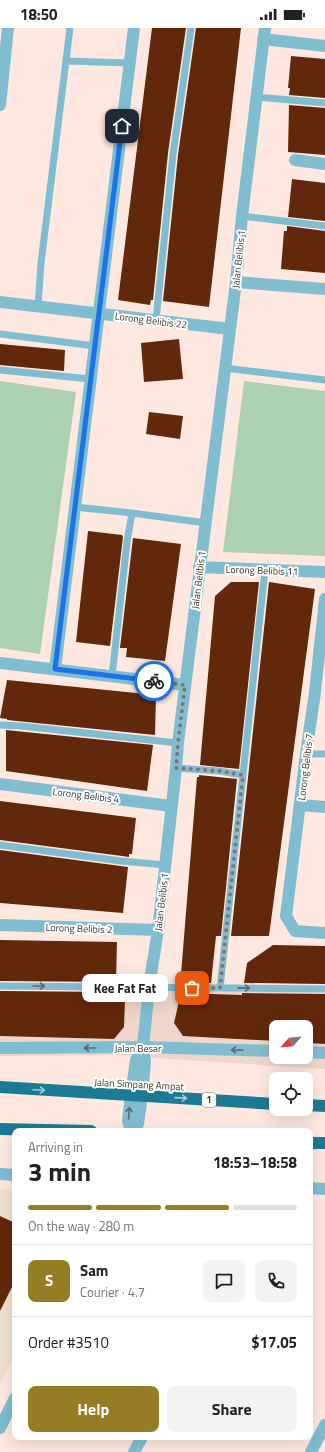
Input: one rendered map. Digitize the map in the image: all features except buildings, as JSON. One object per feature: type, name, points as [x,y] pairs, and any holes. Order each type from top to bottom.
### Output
[{"type":"highway","name":"Jalan Simpang Ampat","points":[[0,1087],[269,1104]]},
{"type":"highway","points":[[313,1105],[325,1106]]},
{"type":"highway","points":[[0,1129],[12,1129]]},
{"type":"highway","points":[[313,1143],[325,1143]]},
{"type":"street","points":[[0,105],[8,28]]},
{"type":"street","points":[[55,669],[134,28]]},
{"type":"street","points":[[264,34],[325,46]]},
{"type":"street","name":"Jalan Belibis 1","points":[[131,1128],[128,1121],[136,1096],[136,1060],[143,1048],[148,987],[158,930],[178,743],[236,282],[242,216],[264,34]]},
{"type":"street","points":[[295,160],[325,164]]},
{"type":"street","points":[[236,282],[325,288]]},
{"type":"street","name":"Lorong Belibis 22","points":[[0,302],[230,329]]},
{"type":"street","name":"Lorong Belibis 11","points":[[199,567],[325,572]]},
{"type":"street","name":"Lorong Belibis 7","points":[[325,599],[320,692],[306,754],[286,916],[295,931],[325,933]]},
{"type":"street","points":[[0,663],[185,685]]},
{"type":"street","name":"Lorong Belibis 4","points":[[0,784],[172,806]]},
{"type":"street","points":[[300,805],[325,807]]},
{"type":"street","name":"Lorong Belibis 2","points":[[0,925],[158,930]]},
{"type":"street","name":"Jalan Besar","points":[[0,1048],[143,1048],[269,1051]]},
{"type":"street","points":[[313,1052],[325,1053]]},
{"type":"street","points":[[0,1174],[12,1175]]},
{"type":"street","points":[[313,1188],[325,1189]]},
{"type":"street","points":[[0,1428],[12,1404]]},
{"type":"street","points":[[311,1452],[325,1425]]},
{"type":"street","points":[[134,1452],[140,1440]]},
{"type":"lane","points":[[38,306],[70,28]]},
{"type":"lane","points":[[156,320],[173,154],[191,28]]},
{"type":"lane","points":[[67,61],[130,63]]},
{"type":"lane","points":[[256,97],[325,103]]},
{"type":"lane","points":[[242,216],[325,226]]},
{"type":"lane","points":[[0,334],[95,346]]},
{"type":"lane","points":[[224,368],[325,380]]},
{"type":"lane","points":[[0,370],[90,379]]},
{"type":"lane","points":[[75,507],[206,523]]},
{"type":"lane","points":[[112,676],[127,542],[132,513]]},
{"type":"lane","points":[[220,988],[265,570]]},
{"type":"lane","points":[[0,725],[178,743]]},
{"type":"lane","points":[[306,754],[325,754]]},
{"type":"lane","points":[[176,768],[219,771],[243,775]]},
{"type":"lane","points":[[0,845],[120,861],[166,865]]},
{"type":"lane","points":[[0,986],[325,989]]},
{"type":"shaded area","points":[[159,988],[325,993],[325,1069],[127,1055],[0,1056],[0,994],[134,993]]},
{"type":"shaded area","points":[[0,1189],[12,1190],[12,1360],[0,1384]]},
{"type":"green space","points":[[0,381],[76,392],[40,654],[0,648]]},
{"type":"green space","points":[[244,381],[325,391],[325,556],[223,552]]},
{"type":"way so far","points":[[154,681],[185,685],[176,768],[219,771],[243,775],[220,988],[192,988]]},
{"type":"place","name":"Kee Fat Fat","points":[[192,988]]},
{"type":"route","points":[[122,126],[55,669],[154,681]]}]
